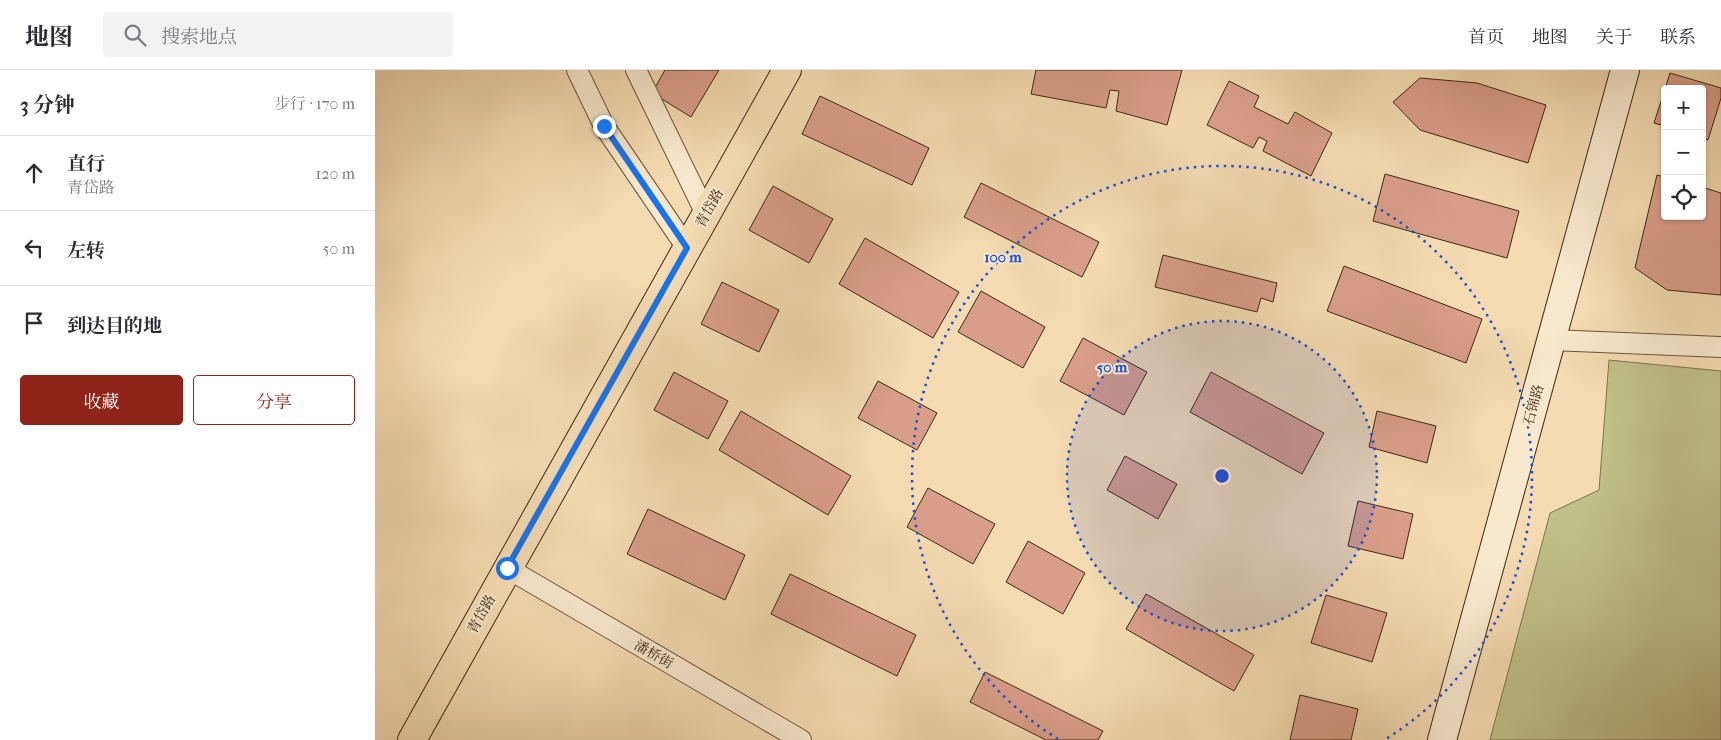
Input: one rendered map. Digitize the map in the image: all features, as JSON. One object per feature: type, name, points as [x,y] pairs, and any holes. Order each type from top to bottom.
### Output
[{"type":"main road","name":"青岱路","points":[[412,740],[787,70]]},
{"type":"street","points":[[577,70],[604,126],[687,248]]},
{"type":"street","points":[[636,70],[706,214]]},
{"type":"street","name":"石锦路","points":[[1442,740],[1625,70]]},
{"type":"street","points":[[1551,340],[1721,347]]},
{"type":"street","name":"潘桥街","points":[[507,568],[801,740]]},
{"type":"green space","points":[[1609,360],[1721,371],[1721,740],[1490,740],[1550,513],[1599,490]]},
{"type":"building","points":[[665,70],[719,70],[691,117],[652,93]]},
{"type":"building","points":[[1036,70],[1182,70],[1167,125],[1116,111],[1119,91],[1110,90],[1106,108],[1031,94]]},
{"type":"building","points":[[1670,73],[1721,88],[1721,98],[1708,140],[1706,139],[1706,85],[1666,85]]},
{"type":"building","points":[[1420,78],[1477,83],[1546,105],[1528,163],[1420,130],[1393,102]]},
{"type":"building","points":[[1229,81],[1259,96],[1254,107],[1288,124],[1295,112],[1332,133],[1311,176],[1263,151],[1267,141],[1259,137],[1253,148],[1207,125]]},
{"type":"building","points":[[820,96],[929,148],[912,185],[802,134]]},
{"type":"building","points":[[1661,101],[1661,125],[1654,123]]},
{"type":"building","points":[[1385,174],[1519,211],[1507,258],[1373,221]]},
{"type":"building","points":[[1657,175],[1661,176],[1661,220],[1706,220],[1706,188],[1721,193],[1721,295],[1667,290],[1635,268]]},
{"type":"building","points":[[981,183],[1099,242],[1082,277],[964,217]]},
{"type":"building","points":[[773,186],[833,219],[809,263],[749,230]]},
{"type":"building","points":[[865,238],[959,292],[933,338],[839,284]]},
{"type":"building","points":[[1163,255],[1277,283],[1273,302],[1261,298],[1257,312],[1155,287]]},
{"type":"building","points":[[1344,266],[1482,319],[1466,363],[1327,311]]},
{"type":"building","points":[[722,282],[779,310],[759,352],[701,324]]},
{"type":"building","points":[[981,291],[1045,327],[1023,368],[958,332]]},
{"type":"building","points":[[1083,338],[1147,372],[1124,415],[1060,381]]},
{"type":"building","points":[[674,372],[728,401],[708,439],[654,410]]},
{"type":"building","points":[[1211,372],[1324,433],[1302,474],[1190,412]]},
{"type":"building","points":[[878,381],[937,413],[917,450],[858,418]]},
{"type":"building","points":[[741,411],[851,476],[828,515],[719,450]]},
{"type":"building","points":[[1377,411],[1436,426],[1427,463],[1369,447]]},
{"type":"building","points":[[1125,456],[1177,484],[1158,519],[1107,490]]},
{"type":"building","points":[[928,488],[995,524],[973,564],[907,527]]},
{"type":"building","points":[[1358,501],[1413,514],[1403,559],[1348,546]]},
{"type":"building","points":[[648,509],[745,555],[725,600],[627,554]]},
{"type":"building","points":[[1028,541],[1085,573],[1063,614],[1006,582]]},
{"type":"building","points":[[790,574],[916,635],[897,676],[771,614]]},
{"type":"building","points":[[1146,594],[1254,655],[1234,691],[1126,629]]},
{"type":"building","points":[[1326,595],[1387,613],[1372,662],[1311,643]]},
{"type":"building","points":[[985,672],[1103,731],[1098,740],[1046,740],[970,702]]},
{"type":"building","points":[[1300,695],[1358,709],[1351,740],[1290,740]]},
{"type":"route","points":[[507,568],[687,248],[604,126]]}]
